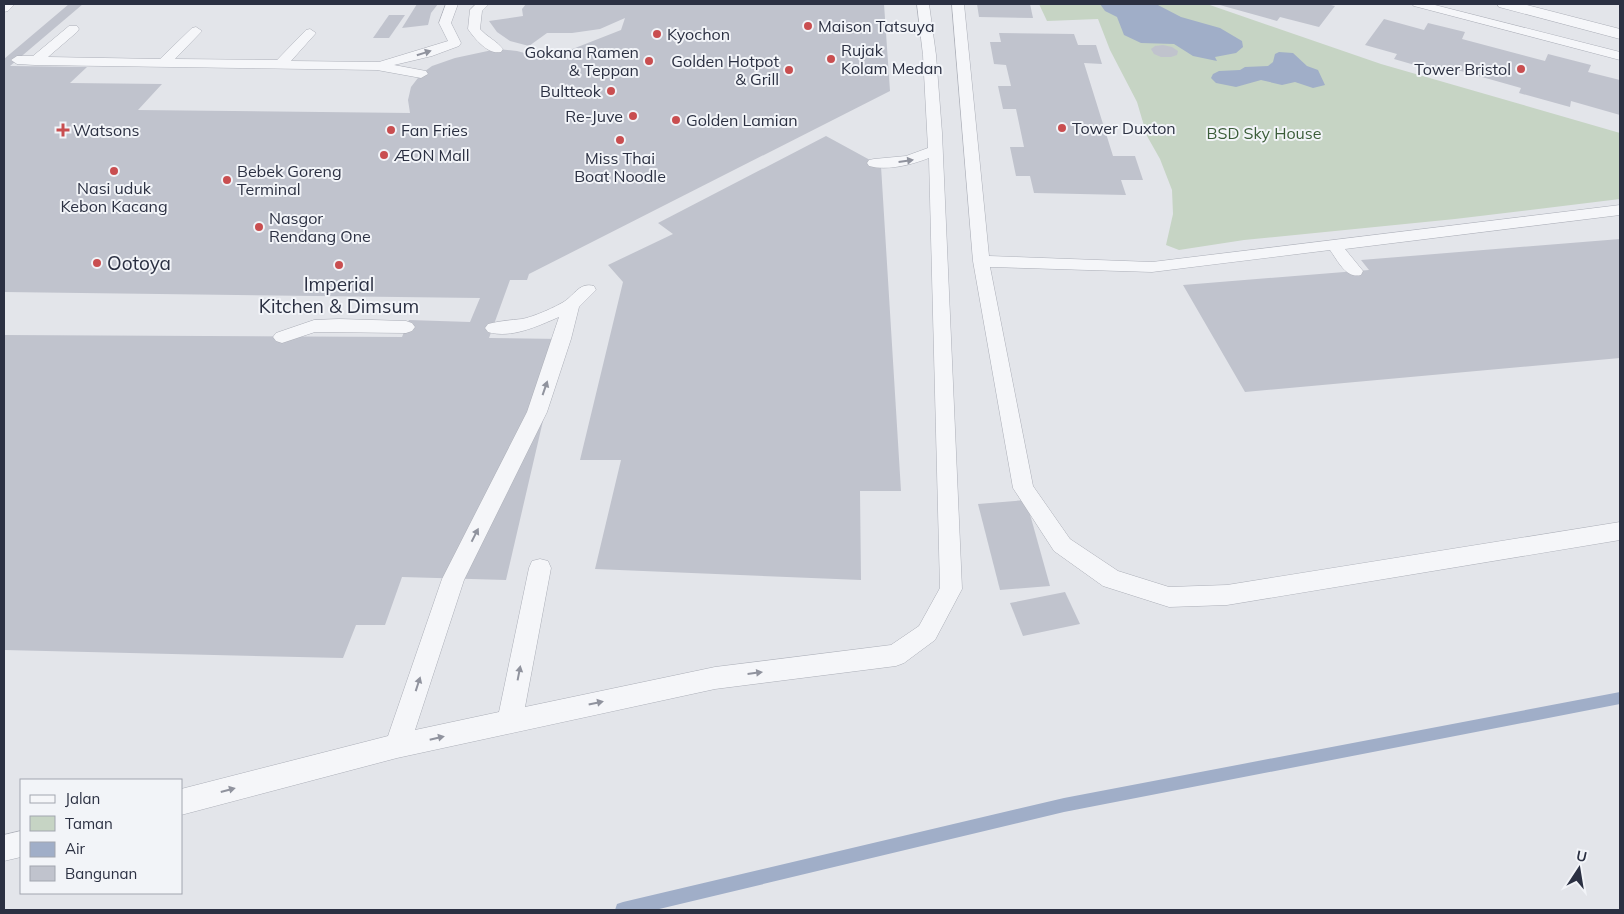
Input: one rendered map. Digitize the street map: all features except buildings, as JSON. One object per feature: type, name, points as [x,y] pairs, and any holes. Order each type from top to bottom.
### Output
[{"type":"street","points":[[1505,4],[1620,34]]},
{"type":"street","points":[[1549,4],[1620,22]]},
{"type":"lane","points":[[4,8],[9,4]]},
{"type":"lane","points":[[452,4],[446,22],[455,42]]},
{"type":"lane","points":[[483,4],[476,10],[474,28],[480,38],[497,49]]},
{"type":"lane","points":[[182,802],[397,746],[715,678],[896,655],[926,633],[950,589],[942,279],[927,31],[922,4]]},
{"type":"lane","points":[[958,4],[981,261],[1023,488],[1062,545],[1111,579],[1169,598],[1227,595],[1620,531]]},
{"type":"lane","points":[[1418,4],[1620,56]]},
{"type":"lane","points":[[35,60],[73,29]]},
{"type":"lane","points":[[165,62],[196,31]]},
{"type":"lane","points":[[281,64],[310,33]]},
{"type":"lane","points":[[377,66],[428,53],[455,42],[480,38]]},
{"type":"lane","points":[[17,60],[377,66],[422,74]]},
{"type":"lane","points":[[874,163],[916,160],[935,150]]},
{"type":"lane","points":[[981,261],[1152,267],[1620,210]]},
{"type":"lane","points":[[1333,244],[1355,271]]},
{"type":"lane","points":[[397,746],[453,578],[537,412],[562,339],[580,297],[528,324],[494,328]]},
{"type":"lane","points":[[282,337],[314,326],[406,327]]},
{"type":"lane","points":[[510,721],[540,568]]},
{"type":"lane","points":[[4,848],[20,844]]},
{"type":"green space","name":"BSD Sky House","points":[[1039,4],[1207,4],[1381,64],[1620,133],[1620,199],[1455,219],[1244,240],[1179,250],[1166,245],[1173,214],[1172,190],[1160,159],[1147,136],[1137,102],[1110,50],[1098,19],[1047,21]]},
{"type":"water","points":[[1100,4],[1156,4],[1181,17],[1220,28],[1242,41],[1243,47],[1236,53],[1215,57],[1217,61],[1193,56],[1174,44],[1141,43],[1124,35],[1117,17],[1105,11]]},
{"type":"water","points":[[1279,52],[1293,53],[1307,66],[1318,70],[1325,85],[1313,88],[1295,82],[1282,85],[1261,80],[1236,87],[1216,83],[1211,78],[1213,74],[1219,71],[1268,66],[1273,62],[1275,54]]},
{"type":"waterway","points":[[623,910],[1064,805],[1620,698]]},
{"type":"place","name":"Maison Tatsuya","points":[[808,26]]},
{"type":"place","name":"Kyochon","points":[[657,34]]},
{"type":"place","name":"Rujak Kolam Medan","points":[[831,59]]},
{"type":"place","name":"Gokana Ramen & Teppan","points":[[649,61]]},
{"type":"place","name":"Tower Bristol","points":[[1521,69]]},
{"type":"place","name":"Golden Hotpot & Grill","points":[[789,70]]},
{"type":"place","name":"Bultteok","points":[[611,91]]},
{"type":"place","name":"Re-Juve","points":[[633,116]]},
{"type":"place","name":"Golden Lamian","points":[[676,120]]},
{"type":"place","name":"Tower Duxton","points":[[1062,128]]},
{"type":"place","name":"Watsons","points":[[63,130]]},
{"type":"place","name":"Fan Fries","points":[[391,130]]},
{"type":"place","name":"Miss Thai Boat Noodle","points":[[620,140]]},
{"type":"place","name":"ÆON Mall","points":[[384,155]]},
{"type":"place","name":"Nasi uduk Kebon Kacang","points":[[114,171]]},
{"type":"place","name":"Bebek Goreng Terminal","points":[[227,180]]},
{"type":"place","name":"Nasgor Rendang One","points":[[259,227]]},
{"type":"place","name":"Ootoya","points":[[97,263]]},
{"type":"place","name":"Imperial Kitchen & Dimsum","points":[[339,265]]}]
